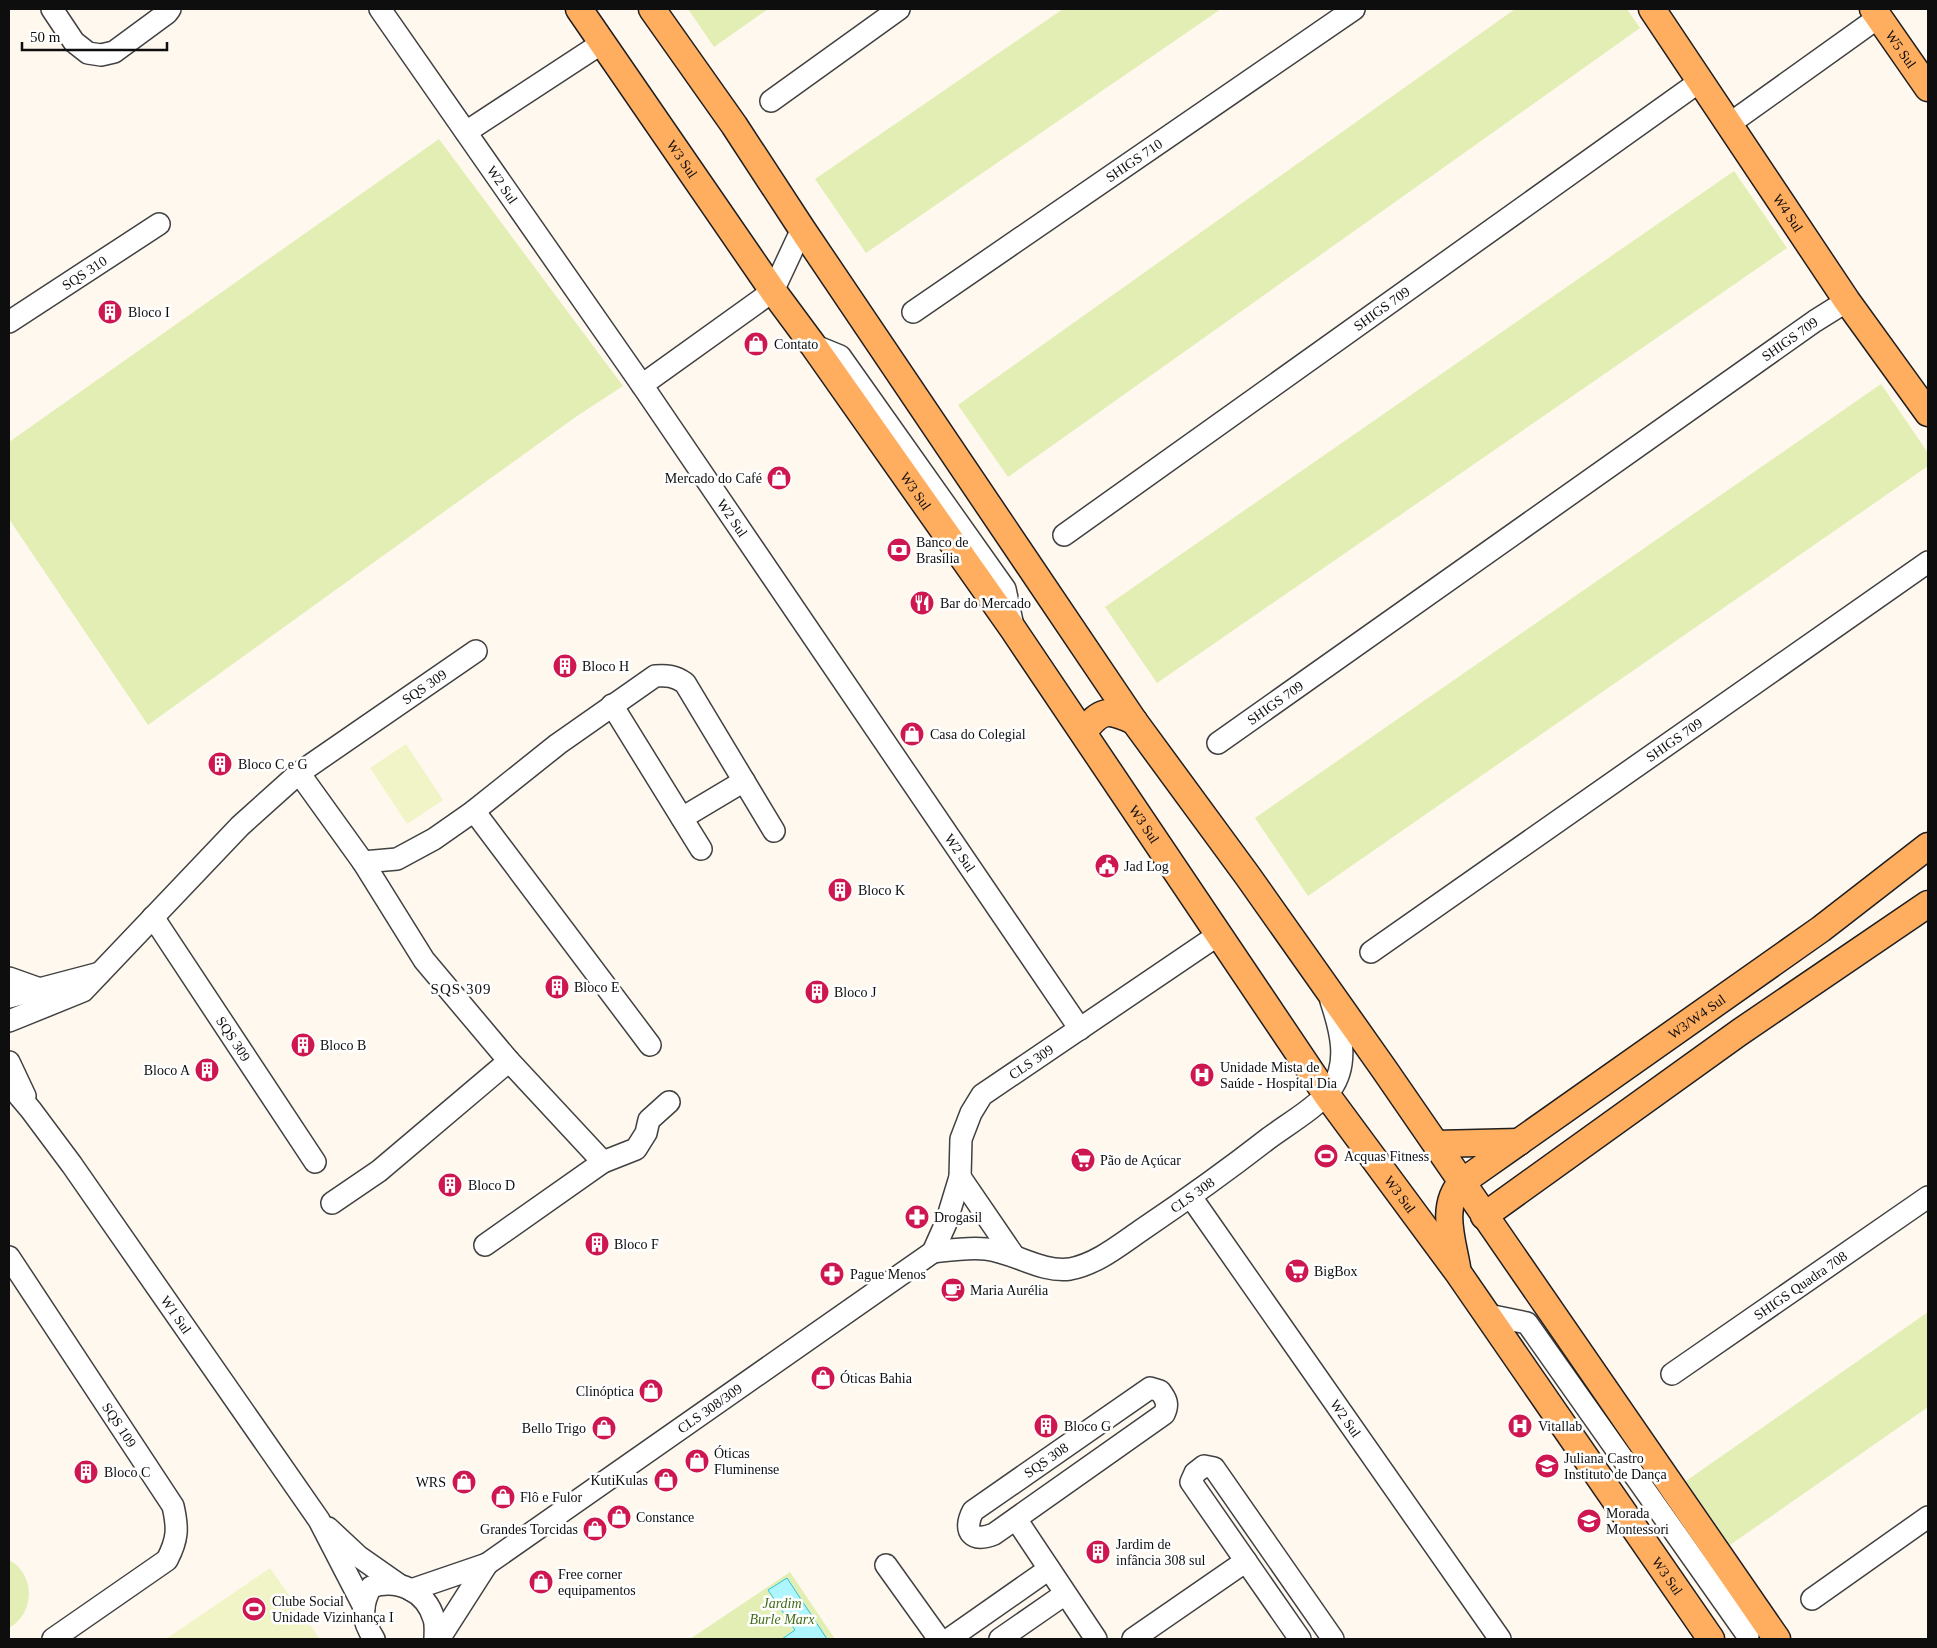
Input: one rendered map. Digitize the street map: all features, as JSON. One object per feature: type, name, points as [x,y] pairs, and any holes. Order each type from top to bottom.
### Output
[{"type":"main road","name":"W3 Sul","points":[[579,9],[772,291],[813,345],[1013,629],[1326,1094],[1488,1315],[1710,1639]]},
{"type":"main road","points":[[652,9],[734,125],[1134,721],[1325,985],[1777,1639]]},
{"type":"main road","name":"W4 Sul","points":[[1652,9],[1847,301],[1928,414]]},
{"type":"main road","name":"W5 Sul","points":[[1876,13],[1928,88]]},
{"type":"main road","points":[[1083,732],[1093,719],[1104,713],[1115,712],[1134,721]]},
{"type":"main road","name":"W3/W4 Sul","points":[[1462,1182],[1821,929],[1928,846]]},
{"type":"main road","points":[[1484,1216],[1740,1032],[1928,904]]},
{"type":"main road","points":[[1821,929],[1845,960]]},
{"type":"main road","points":[[1715,1004],[1719,1019],[1730,1029],[1740,1032]]},
{"type":"main road","points":[[1681,1027],[1694,1032],[1702,1045],[1704,1059]]},
{"type":"main road","points":[[1436,1144],[1519,1142]]},
{"type":"main road","points":[[1459,1274],[1451,1237],[1449,1212],[1452,1196],[1462,1182]]},
{"type":"street","points":[[52,9],[74,42],[88,53],[101,55],[114,52],[170,9]]},
{"type":"street","name":"W2 Sul","points":[[380,9],[642,385],[1080,1029]]},
{"type":"street","points":[[771,101],[899,9]]},
{"type":"street","name":"SHIGS 710","points":[[914,312],[1354,9]]},
{"type":"street","points":[[1728,125],[1876,13]]},
{"type":"street","points":[[466,132],[522,107],[602,43]]},
{"type":"street","name":"SHIGS 709","points":[[1064,535],[1699,82]]},
{"type":"street","name":"SQS 310","points":[[9,322],[159,224]]},
{"type":"street","points":[[642,385],[772,291],[802,229]]},
{"type":"street","name":"SHIGS 709","points":[[1218,743],[1807,327],[1847,301]]},
{"type":"street","name":"SHIGS 709","points":[[1371,952],[1928,562]]},
{"type":"street","name":"SQS 309","points":[[9,1021],[83,991],[240,826],[299,773],[476,651]]},
{"type":"street","points":[[363,862],[397,859],[434,839],[474,811],[558,744],[655,676],[672,676],[685,683],[774,831]]},
{"type":"street","points":[[612,705],[701,849]]},
{"type":"street","points":[[299,773],[363,862],[424,960],[509,1061],[603,1162]]},
{"type":"street","points":[[682,818],[744,781]]},
{"type":"street","points":[[474,811],[650,1045]]},
{"type":"street","name":"SQS 309","points":[[152,917],[315,1162]]},
{"type":"street","name":"CLS 309","points":[[933,1252],[946,1223],[960,1178],[960,1139],[971,1113],[982,1095],[1218,935]]},
{"type":"street","points":[[9,997],[100,973]]},
{"type":"street","points":[[9,978],[40,989]]},
{"type":"street","name":"CLS 308","points":[[933,1252],[970,1248],[987,1249],[1044,1267],[1057,1269],[1082,1266],[1108,1253],[1191,1197],[1326,1094],[1336,1080],[1342,1052],[1338,1024],[1325,985]]},
{"type":"street","points":[[332,1203],[380,1171],[509,1061]]},
{"type":"street","name":"W1 Sul","points":[[9,1062],[31,1110]]},
{"type":"street","name":"W1 Sul","points":[[9,1084],[72,1165],[319,1520],[364,1607],[363,1613],[367,1628],[374,1639]]},
{"type":"street","points":[[485,1245],[603,1162],[636,1149],[646,1133],[649,1120],[669,1102]]},
{"type":"street","points":[[960,1178],[1014,1256]]},
{"type":"street","name":"W2 Sul","points":[[1191,1197],[1500,1639]]},
{"type":"street","name":"SHIGS Quadra 708","points":[[1672,1374],[1928,1197]]},
{"type":"street","name":"CLS 308/309","points":[[364,1607],[364,1599],[371,1587],[383,1583],[404,1587],[486,1564],[933,1252]]},
{"type":"street","name":"SQS 109","points":[[9,1257],[173,1506],[177,1523],[176,1543],[167,1560],[53,1639]]},
{"type":"street","points":[[1488,1315],[1527,1323],[1748,1636],[1748,1639]]},
{"type":"street","name":"SQS 308","points":[[1150,1388],[1160,1391],[1167,1402],[1167,1409],[1164,1414],[1016,1519],[994,1534],[983,1538],[974,1536],[969,1530],[968,1521],[973,1511],[1150,1388]]},
{"type":"street","points":[[1300,1639],[1191,1482],[1195,1473],[1204,1466],[1214,1468],[1333,1639]]},
{"type":"street","points":[[1812,1599],[1928,1517]]},
{"type":"street","points":[[1016,1519],[1096,1639]]},
{"type":"street","name":"W1 Sul","points":[[319,1520],[358,1556],[421,1597],[434,1620],[437,1639]]},
{"type":"street","points":[[1133,1639],[1246,1561]]},
{"type":"street","name":"CLS 308/309","points":[[437,1639],[486,1564]]},
{"type":"street","points":[[886,1565],[939,1639]]},
{"type":"street","points":[[949,1639],[1049,1569]]},
{"type":"street","points":[[1000,1639],[1065,1594]]},
{"type":"green space","points":[[688,9],[768,9],[714,47]]},
{"type":"green space","points":[[1063,9],[1221,9],[866,253],[815,179]]},
{"type":"green space","points":[[1515,9],[1627,9],[1640,28],[1008,477],[958,405]]},
{"type":"green space","points":[[439,139],[623,386],[577,416],[148,725],[9,519],[9,442]]},
{"type":"green space","points":[[1734,171],[1787,248],[1157,683],[1105,607]]},
{"type":"green space","points":[[1881,384],[1928,453],[1928,466],[1308,896],[1255,818]]},
{"type":"green space","points":[[406,744],[443,800],[407,824],[370,768]]},
{"type":"green space","points":[[1928,1312],[1928,1407],[1730,1545],[1686,1481]]},
{"type":"green space","points":[[9,1560],[18,1566],[24,1575],[28,1584],[29,1594],[28,1604],[24,1613],[18,1622],[9,1628]]},
{"type":"green space","name":"Clube Social Unidade Vizinhança I","points":[[270,1568],[320,1639],[166,1639]]},
{"type":"green space","name":"Jardim Burle Marx","points":[[790,1572],[835,1639],[690,1639]]},
{"type":"water","points":[[787,1578],[827,1639],[782,1639],[795,1630],[768,1590]]},
{"type":"place","name":"Bloco I","points":[[110,312]]},
{"type":"place","name":"Contato","points":[[756,344]]},
{"type":"place","name":"Mercado do Café","points":[[779,478]]},
{"type":"place","name":"Banco de Brasília","points":[[899,550]]},
{"type":"place","name":"Bar do Mercado","points":[[922,603]]},
{"type":"place","name":"Bloco H","points":[[565,666]]},
{"type":"place","name":"Casa do Colegial","points":[[912,734]]},
{"type":"place","name":"Bloco C e G","points":[[220,764]]},
{"type":"place","name":"Jad Log","points":[[1107,866]]},
{"type":"place","name":"Bloco K","points":[[840,890]]},
{"type":"place","name":"Bloco E","points":[[557,987]]},
{"type":"place","name":"Bloco J","points":[[817,992]]},
{"type":"place","name":"Bloco B","points":[[303,1045]]},
{"type":"place","name":"Bloco A","points":[[207,1070]]},
{"type":"place","name":"Unidade Mista de Saúde - Hospital Dia","points":[[1202,1075]]},
{"type":"place","name":"Acquas Fitness","points":[[1326,1156]]},
{"type":"place","name":"Pão de Açúcar","points":[[1083,1160]]},
{"type":"place","name":"Bloco D","points":[[450,1185]]},
{"type":"place","name":"Drogasil","points":[[917,1217]]},
{"type":"place","name":"Bloco F","points":[[597,1244]]},
{"type":"place","name":"BigBox","points":[[1297,1271]]},
{"type":"place","name":"Pague Menos","points":[[832,1274]]},
{"type":"place","name":"Maria Aurélia","points":[[953,1290]]},
{"type":"place","name":"Óticas Bahia","points":[[823,1378]]},
{"type":"place","name":"Clinóptica","points":[[651,1391]]},
{"type":"place","name":"Bloco G","points":[[1046,1426]]},
{"type":"place","name":"Vitallab","points":[[1520,1426]]},
{"type":"place","name":"Bello Trigo","points":[[604,1428]]},
{"type":"place","name":"Óticas Fluminense","points":[[697,1461]]},
{"type":"place","name":"Juliana Castro Instituto de Dança","points":[[1547,1466]]},
{"type":"place","name":"Bloco C","points":[[86,1472]]},
{"type":"place","name":"KutiKulas","points":[[666,1480]]},
{"type":"place","name":"WRS","points":[[464,1482]]},
{"type":"place","name":"Flô e Fulor","points":[[503,1497]]},
{"type":"place","name":"Constance","points":[[619,1517]]},
{"type":"place","name":"Morada Montessori","points":[[1589,1521]]},
{"type":"place","name":"Grandes Torcidas","points":[[595,1529]]},
{"type":"place","name":"Jardim de infância 308 sul","points":[[1098,1552]]},
{"type":"place","name":"Free corner equipamentos","points":[[541,1582]]},
{"type":"place","name":"Clube Social Unidade Vizinhança I","points":[[254,1609]]},
{"type":"district","name":"SQS 309","points":[[461,989]]}]
